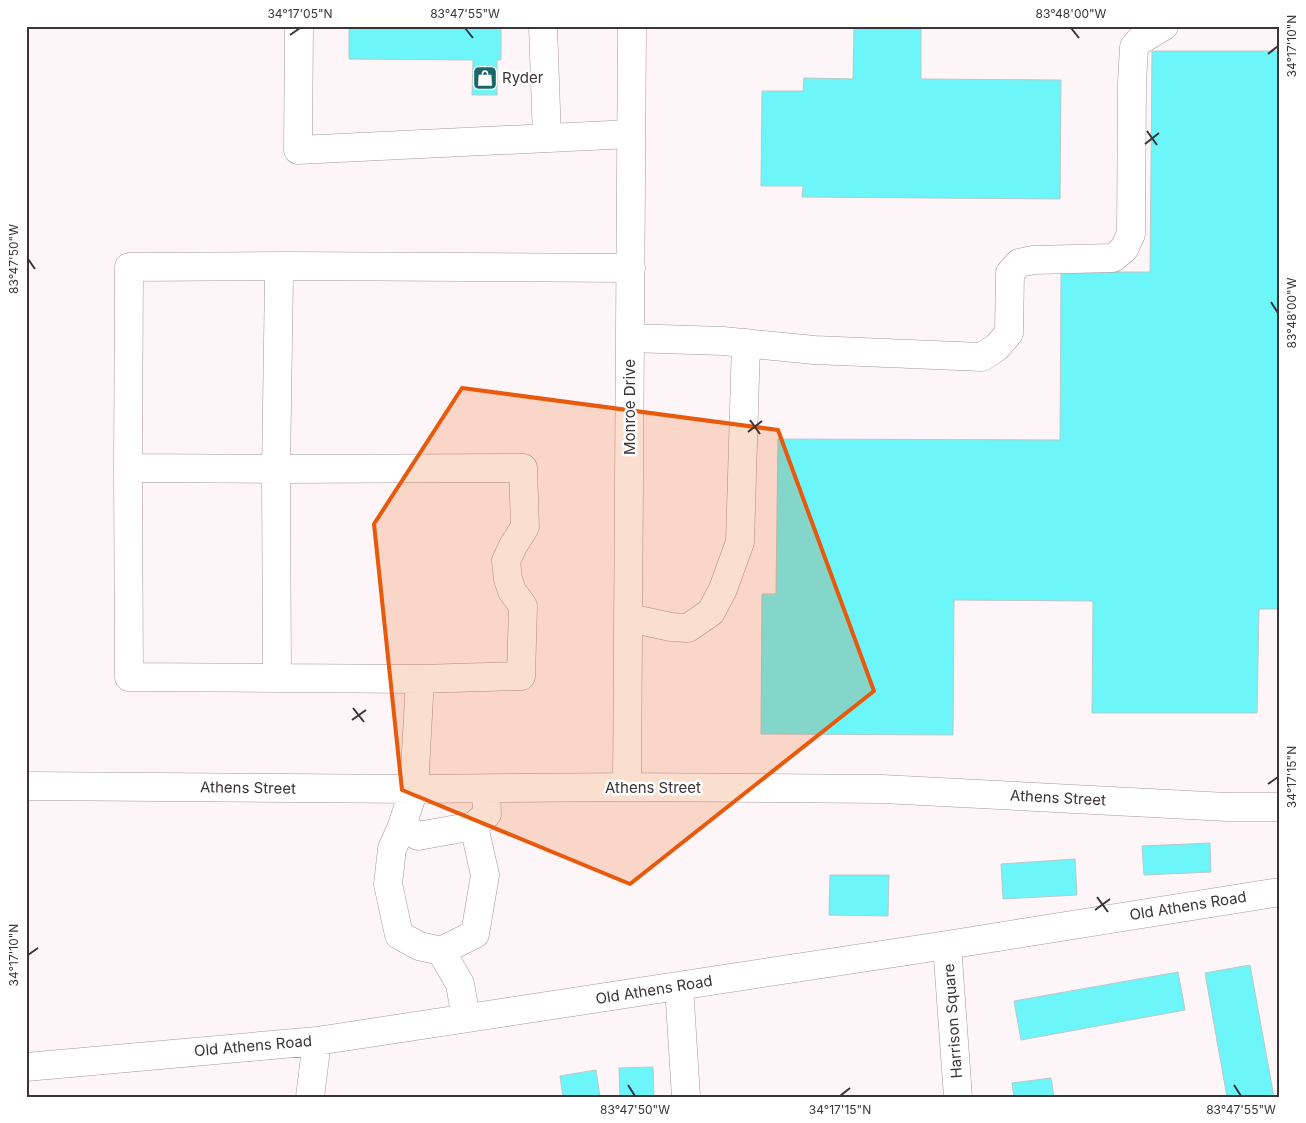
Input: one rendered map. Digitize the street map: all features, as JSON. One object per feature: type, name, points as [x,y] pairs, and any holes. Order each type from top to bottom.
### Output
[{"type":"street","points":[[298,26],[298,150],[632,134]]},
{"type":"street","points":[[544,26],[547,138]]},
{"type":"street","name":"Monroe Drive","points":[[628,787],[632,26]]},
{"type":"street","points":[[630,338],[723,341],[814,350],[982,357],[997,347],[1009,333],[1010,273],[1019,263],[1033,260],[1113,258],[1124,249],[1130,234],[1134,47],[1164,26]]},
{"type":"street","points":[[276,678],[276,469],[279,278],[285,266]]},
{"type":"street","points":[[128,468],[523,468],[525,527],[506,562],[512,592],[523,606],[521,676],[420,679],[129,677],[128,468],[129,267],[631,268]]},
{"type":"street","points":[[629,618],[671,627],[688,628],[711,612],[723,589],[740,542],[746,343]]},
{"type":"street","points":[[420,679],[414,789],[402,826],[392,848],[388,884],[399,935],[419,946],[441,951],[475,934],[485,875],[474,826]]},
{"type":"street","name":"Athens Street","points":[[26,786],[414,789],[628,787],[882,789],[1228,807],[1280,807]]},
{"type":"street","points":[[402,826],[418,836],[474,826],[487,814],[486,789]]},
{"type":"street","name":"Old Athens Road","points":[[26,1067],[317,1041],[948,945],[1280,892]]},
{"type":"street","name":"Harrison Square","points":[[948,945],[958,1097]]},
{"type":"street","points":[[441,951],[460,984],[466,1018]]},
{"type":"street","points":[[679,986],[686,1097]]},
{"type":"street","points":[[310,1097],[317,1041]]},
{"type":"highlighted area","points":[[462,388],[778,430],[874,691],[630,884],[402,790],[374,524]]},
{"type":"building","name":"Ryder","points":[[349,26],[501,26],[501,60],[497,60],[497,95],[472,95],[473,60],[349,59]]},
{"type":"building","points":[[854,26],[921,26],[921,79],[1061,80],[1060,199],[802,197],[803,186],[761,186],[762,91],[803,91],[804,78],[853,79]]},
{"type":"building","points":[[1152,51],[1280,51],[1280,609],[1259,609],[1257,713],[1092,713],[1093,601],[954,600],[953,735],[761,734],[762,594],[776,594],[778,439],[1060,440],[1061,272],[1150,272]]},
{"type":"building","points":[[1210,843],[1211,872],[1144,875],[1142,846]]},
{"type":"building","points":[[1075,859],[1077,895],[1003,899],[1001,864]]},
{"type":"building","points":[[830,875],[889,875],[888,916],[829,915]]},
{"type":"building","points":[[1250,965],[1274,1097],[1227,1097],[1205,973]]},
{"type":"building","points":[[1178,972],[1185,1010],[1021,1040],[1014,1001]]},
{"type":"building","points":[[653,1067],[654,1097],[620,1097],[619,1068]]},
{"type":"building","points":[[596,1070],[600,1097],[563,1097],[560,1076]]},
{"type":"building","points":[[1051,1078],[1054,1097],[1014,1097],[1012,1083]]},
{"type":"place","name":"Ryder","points":[[485,78]]}]
